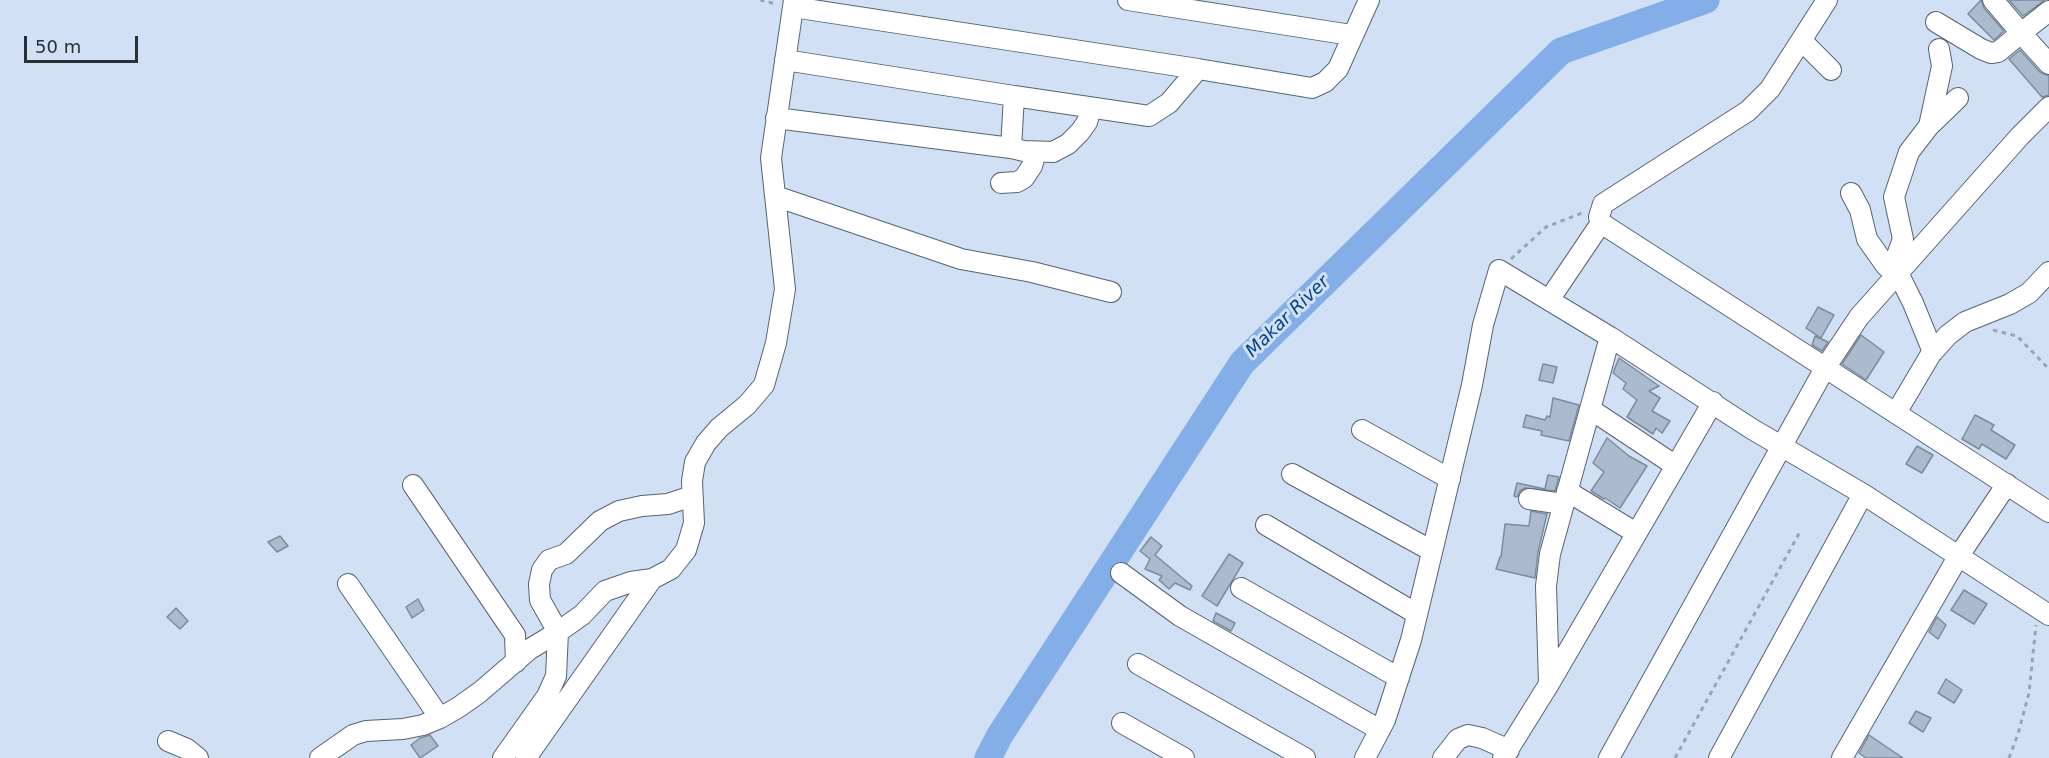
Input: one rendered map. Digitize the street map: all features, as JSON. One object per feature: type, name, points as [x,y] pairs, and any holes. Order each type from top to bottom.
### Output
[{"type":"street","points":[[1128,0],[1351,35]]},
{"type":"street","points":[[320,758],[353,735],[366,731],[403,729],[423,725],[440,718],[480,692],[530,650],[582,615],[605,591],[631,582],[652,579],[671,569],[686,550],[694,523],[692,481],[695,462],[706,443],[719,428],[747,405],[764,385],[776,343],[785,288],[771,158],[793,4],[1312,88],[1325,82],[1338,69],[1351,35],[1369,0]]},
{"type":"street","points":[[1549,300],[1602,214],[1748,111],[1770,89],[1827,0]]},
{"type":"street","points":[[1993,0],[2049,64]]},
{"type":"street","points":[[1936,22],[1990,53],[1998,52],[2006,47],[2049,11]]},
{"type":"street","points":[[1802,41],[1831,70]]},
{"type":"street","points":[[1929,126],[1942,66],[1939,49]]},
{"type":"street","points":[[785,60],[1014,96],[1089,115],[1113,111],[1149,116],[1169,103],[1198,69]]},
{"type":"street","points":[[1011,148],[1014,96]]},
{"type":"street","points":[[1895,271],[1903,239],[1894,197],[1900,176],[1909,152],[1929,126],[1958,98]]},
{"type":"street","points":[[1609,758],[1825,368],[1859,317],[1895,271],[2049,107]]},
{"type":"street","points":[[776,118],[1036,152],[1053,152],[1068,144],[1080,132],[1089,115]]},
{"type":"street","points":[[1001,183],[1017,182],[1024,178],[1032,166],[1036,152]]},
{"type":"street","points":[[1851,193],[1860,210],[1867,239],[1886,266],[1895,271],[1913,303],[1933,352]]},
{"type":"street","points":[[775,196],[961,259],[1032,272],[1111,292]]},
{"type":"street","points":[[1602,214],[1825,368],[2049,512]]},
{"type":"street","points":[[1365,758],[1385,720],[1417,614],[1472,385],[1483,325],[1499,270],[1863,494],[2043,611]]},
{"type":"street","points":[[1896,413],[1933,352],[1948,335],[1965,322],[2010,304],[2029,293],[2049,272]]},
{"type":"street","points":[[1549,684],[1546,586],[1550,554],[1610,337]]},
{"type":"street","points":[[1443,758],[1458,739],[1468,735],[1482,738],[1506,754],[1713,402]]},
{"type":"street","points":[[1590,409],[1676,466]]},
{"type":"street","points":[[1362,430],[1450,479]]},
{"type":"street","points":[[1292,474],[1432,550]]},
{"type":"street","points":[[1842,758],[1958,557],[2007,484]]},
{"type":"street","points":[[413,485],[515,635],[516,662]]},
{"type":"street","points":[[1719,758],[1863,494]]},
{"type":"street","points":[[503,758],[547,696],[556,676],[558,632],[540,600],[539,584],[542,570],[549,560],[566,554],[600,521],[619,511],[668,504],[692,496]]},
{"type":"street","points":[[1529,499],[1565,497],[1636,534]]},
{"type":"street","points":[[1266,525],[1417,614]]},
{"type":"street","points":[[1121,573],[1180,616],[1380,730]]},
{"type":"street","points":[[526,758],[652,579]]},
{"type":"street","points":[[348,584],[440,718]]},
{"type":"street","points":[[1241,588],[1399,678]]},
{"type":"street","points":[[1138,664],[1305,758]]},
{"type":"street","points":[[1122,723],[1184,758]]},
{"type":"street","points":[[168,741],[187,749],[198,758]]},
{"type":"path","points":[[1499,270],[1546,227],[1602,214]]},
{"type":"path","points":[[1965,322],[2017,336],[2049,369]]},
{"type":"path","points":[[1675,758],[1801,530]]},
{"type":"path","points":[[2009,758],[2029,693],[2043,611]]},
{"type":"building","points":[[1981,0],[1984,8],[2004,31],[1994,40],[1968,14]]},
{"type":"building","points":[[2009,0],[2045,0],[2023,16]]},
{"type":"building","points":[[2020,50],[2040,72],[2049,76],[2049,95],[2042,97],[2009,59]]},
{"type":"building","points":[[1818,307],[1834,315],[1821,338],[1806,328]]},
{"type":"building","points":[[1861,335],[1884,352],[1866,380],[1842,364]]},
{"type":"building","points":[[1815,336],[1828,342],[1822,351],[1812,345]]},
{"type":"building","points":[[1619,358],[1659,386],[1649,391],[1660,398],[1652,411],[1670,421],[1662,433],[1656,428],[1653,434],[1627,417],[1637,400],[1623,389],[1626,383],[1613,373]]},
{"type":"building","points":[[1543,364],[1557,367],[1553,383],[1539,380]]},
{"type":"building","points":[[1553,398],[1579,405],[1569,441],[1541,435],[1542,431],[1523,427],[1526,415],[1545,420],[1547,416],[1550,417]]},
{"type":"building","points":[[1975,415],[1994,425],[1991,430],[2015,445],[2006,459],[1982,444],[1979,449],[1962,439]]},
{"type":"building","points":[[1607,438],[1629,456],[1647,466],[1620,508],[1591,491],[1604,472],[1593,463]]},
{"type":"building","points":[[1917,446],[1933,455],[1922,473],[1906,464]]},
{"type":"building","points":[[1548,475],[1559,477],[1555,491],[1525,488],[1517,497],[1514,496],[1517,483],[1545,489]]},
{"type":"building","points":[[1531,511],[1547,514],[1538,552],[1535,578],[1496,569],[1501,557],[1505,524],[1529,526]]},
{"type":"building","points":[[280,536],[288,546],[277,552],[268,542]]},
{"type":"building","points":[[1151,537],[1162,546],[1155,555],[1192,586],[1190,590],[1175,583],[1169,589],[1159,580],[1162,576],[1145,569],[1150,559],[1140,551]]},
{"type":"building","points":[[1229,554],[1243,563],[1217,606],[1202,596]]},
{"type":"building","points":[[1964,590],[1987,604],[1974,624],[1951,610]]},
{"type":"building","points":[[418,599],[424,610],[412,618],[406,607]]},
{"type":"building","points":[[176,608],[188,621],[180,629],[167,617]]},
{"type":"building","points":[[1216,613],[1235,623],[1231,631],[1213,621]]},
{"type":"building","points":[[1937,617],[1946,625],[1938,639],[1929,632]]},
{"type":"building","points":[[1946,679],[1962,690],[1954,703],[1938,693]]},
{"type":"building","points":[[1916,711],[1931,718],[1923,732],[1909,723]]},
{"type":"building","points":[[430,735],[438,746],[420,758],[411,745],[420,738]]},
{"type":"building","points":[[1869,735],[1903,758],[1866,758],[1859,753]]},
{"type":"waterway","name":"Makar River","points":[[988,758],[1000,735],[1242,363],[1561,51],[1706,0]]}]
